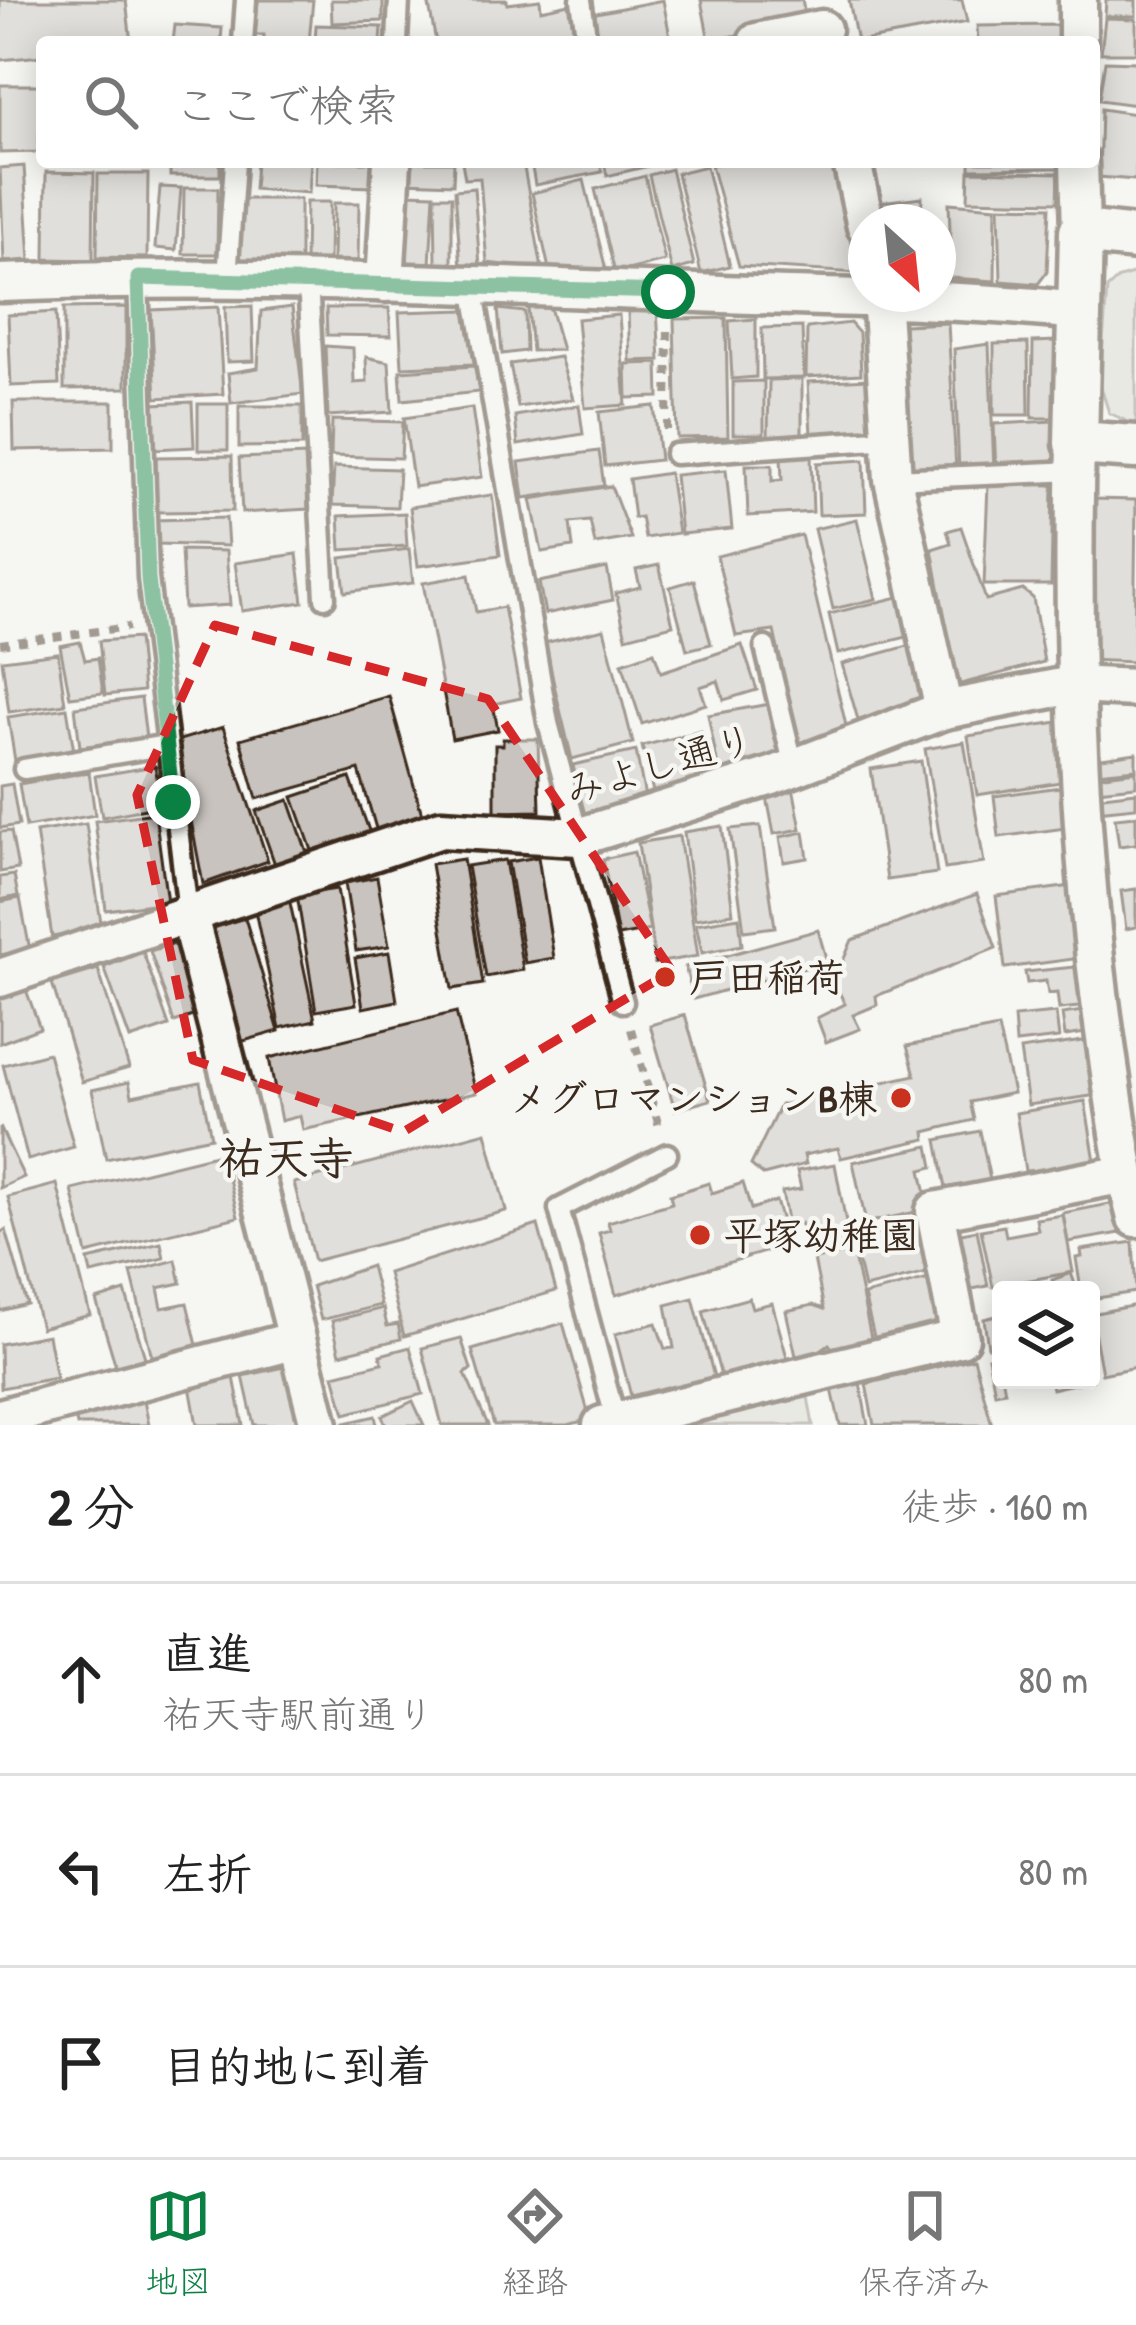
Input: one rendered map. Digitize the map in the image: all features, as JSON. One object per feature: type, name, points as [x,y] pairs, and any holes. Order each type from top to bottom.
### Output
[{"type":"street","points":[[1078,0],[1078,36]]},
{"type":"street","points":[[778,36],[821,24]]},
{"type":"street","points":[[385,283],[392,168]]},
{"type":"street","points":[[853,168],[861,204]]},
{"type":"street","points":[[1079,168],[1072,685],[1098,986],[1124,1174],[1136,1218]]},
{"type":"street","points":[[1081,232],[1136,238]]},
{"type":"street","points":[[0,283],[227,278],[848,295]]},
{"type":"street","points":[[956,301],[1079,311]]},
{"type":"street","points":[[883,312],[893,479],[944,710]]},
{"type":"street","points":[[1075,457],[1136,447]]},
{"type":"street","name":"みよし通り","points":[[0,978],[441,829],[578,837],[794,767],[944,710],[1072,685],[1136,688]]},
{"type":"street","points":[[188,912],[319,1425]]},
{"type":"street","points":[[612,1424],[960,1338],[935,1211],[1124,1174]]},
{"type":"street","points":[[0,1418],[297,1340]]},
{"type":"lane","points":[[243,36],[246,0]]},
{"type":"lane","points":[[398,36],[399,0]]},
{"type":"lane","points":[[581,0],[586,36]]},
{"type":"lane","points":[[227,278],[235,168]]},
{"type":"lane","points":[[138,278],[154,624],[188,912]]},
{"type":"lane","points":[[308,281],[325,598]]},
{"type":"lane","points":[[473,286],[548,723],[622,1002]]},
{"type":"lane","points":[[675,454],[892,439]]},
{"type":"lane","points":[[893,479],[1075,457]]},
{"type":"lane","points":[[765,646],[794,767]]},
{"type":"lane","points":[[24,769],[167,746]]},
{"type":"lane","points":[[612,1424],[559,1209],[667,1154]]},
{"type":"path","points":[[668,292],[667,454],[675,454]]},
{"type":"path","points":[[0,644],[154,624]]},
{"type":"path","points":[[622,1002],[667,1154]]},
{"type":"highlighted area","points":[[215,625],[488,699],[672,971],[403,1132],[193,1060],[137,795]]},
{"type":"shaded area","points":[[1136,273],[1136,425],[1109,413],[1100,384],[1107,289],[1119,278]]},
{"type":"shaded area","points":[[808,1397],[813,1425],[687,1425]]},
{"type":"building","points":[[0,0],[126,0],[130,36],[36,36],[36,57],[0,60]]},
{"type":"building","points":[[258,0],[313,0],[310,36],[255,35]]},
{"type":"building","points":[[331,0],[383,0],[383,21],[332,23]]},
{"type":"building","points":[[428,0],[507,0],[507,4],[540,0],[541,10],[569,4],[575,36],[435,36]]},
{"type":"building","points":[[663,0],[670,36],[596,36],[591,14]]},
{"type":"building","points":[[701,0],[802,0],[806,21],[733,36],[708,36]]},
{"type":"building","points":[[849,0],[962,0],[967,22],[890,36],[856,36]]},
{"type":"building","points":[[1106,0],[1136,0],[1136,16],[1105,16]]},
{"type":"building","points":[[1105,18],[1136,19],[1136,53],[1101,53]]},
{"type":"building","points":[[175,25],[222,28],[221,36],[174,36]]},
{"type":"building","points":[[316,25],[382,27],[381,36],[315,36]]},
{"type":"building","points":[[1059,25],[1059,36],[978,36],[977,26]]},
{"type":"building","points":[[1105,61],[1136,62],[1136,105],[1100,100]]},
{"type":"building","points":[[0,85],[36,85],[36,152],[0,153]]},
{"type":"building","points":[[1101,109],[1136,114],[1136,180],[1099,177]]},
{"type":"building","points":[[24,166],[30,260],[4,262],[0,168]]},
{"type":"building","points":[[170,168],[220,168],[220,176],[170,176]]},
{"type":"building","points":[[256,168],[311,168],[309,193],[254,189]]},
{"type":"building","points":[[317,168],[373,168],[372,187],[316,185]]},
{"type":"building","points":[[406,168],[454,168],[453,184],[405,182]]},
{"type":"building","points":[[463,168],[524,168],[542,269],[487,263],[480,178],[465,179]]},
{"type":"building","points":[[532,168],[601,168],[602,172],[535,185]]},
{"type":"building","points":[[605,168],[640,168],[607,176]]},
{"type":"building","points":[[706,168],[730,266],[701,273],[677,173]]},
{"type":"building","points":[[712,168],[833,168],[848,230],[848,272],[739,266]]},
{"type":"building","points":[[671,169],[694,265],[672,271],[649,175]]},
{"type":"building","points":[[969,171],[1059,173],[1058,202],[968,200]]},
{"type":"building","points":[[46,172],[94,173],[93,260],[45,259]]},
{"type":"building","points":[[98,174],[148,174],[147,258],[97,257]]},
{"type":"building","points":[[645,176],[665,261],[615,273],[595,189]]},
{"type":"building","points":[[584,180],[606,270],[549,269],[532,193]]},
{"type":"building","points":[[160,187],[181,188],[176,250],[155,248]]},
{"type":"building","points":[[184,188],[218,188],[217,254],[183,254]]},
{"type":"building","points":[[474,188],[480,267],[461,268],[455,190]]},
{"type":"building","points":[[408,193],[434,194],[430,264],[404,262]]},
{"type":"building","points":[[435,196],[452,196],[452,264],[436,265]]},
{"type":"building","points":[[922,197],[922,204],[880,202]]},
{"type":"building","points":[[240,199],[300,199],[300,261],[240,260]]},
{"type":"building","points":[[306,202],[330,202],[329,262],[305,262]]},
{"type":"building","points":[[334,203],[359,203],[358,263],[333,262]]},
{"type":"building","points":[[949,203],[996,207],[995,281],[956,278],[956,204]]},
{"type":"building","points":[[999,206],[1050,207],[1047,272],[1038,284],[1001,281]]},
{"type":"building","points":[[252,306],[254,361],[227,362],[225,307]]},
{"type":"building","points":[[126,307],[126,388],[64,389],[64,308]]},
{"type":"building","points":[[218,307],[223,394],[156,398],[151,310]]},
{"type":"building","points":[[292,307],[303,394],[231,403],[228,373],[258,368],[261,311]]},
{"type":"building","points":[[550,307],[562,350],[532,351],[528,308]]},
{"type":"building","points":[[326,308],[389,308],[391,336],[327,335]]},
{"type":"building","points":[[498,309],[525,312],[526,351],[502,354]]},
{"type":"building","points":[[465,310],[475,364],[402,367],[399,312]]},
{"type":"building","points":[[657,310],[660,360],[630,361],[628,312]]},
{"type":"building","points":[[56,312],[59,384],[11,386],[8,315]]},
{"type":"building","points":[[619,315],[626,405],[585,408],[577,319]]},
{"type":"building","points":[[726,318],[728,437],[677,438],[674,319]]},
{"type":"building","points":[[756,319],[756,377],[732,379],[729,321]]},
{"type":"building","points":[[850,323],[859,333],[861,374],[806,377],[807,328]]},
{"type":"building","points":[[948,323],[956,470],[912,473],[904,325]]},
{"type":"building","points":[[802,327],[804,378],[763,379],[762,328]]},
{"type":"building","points":[[1056,341],[1056,418],[1032,418],[1033,342]]},
{"type":"building","points":[[1028,343],[1029,415],[994,415],[994,344]]},
{"type":"building","points":[[989,344],[994,471],[959,471],[954,349]]},
{"type":"building","points":[[325,346],[353,348],[354,383],[367,382],[366,357],[389,362],[392,412],[328,416]]},
{"type":"building","points":[[560,357],[573,399],[518,407],[510,364]]},
{"type":"building","points":[[658,363],[659,397],[627,398],[626,364]]},
{"type":"building","points":[[475,366],[479,392],[402,400],[400,371]]},
{"type":"building","points":[[802,379],[802,436],[768,437],[769,380]]},
{"type":"building","points":[[869,379],[871,430],[811,434],[808,382]]},
{"type":"building","points":[[764,381],[764,434],[733,434],[733,382]]},
{"type":"building","points":[[13,402],[113,402],[113,448],[14,450]]},
{"type":"building","points":[[192,402],[194,447],[155,449],[153,404]]},
{"type":"building","points":[[198,404],[228,404],[228,450],[198,450]]},
{"type":"building","points":[[579,405],[583,434],[518,445],[515,416]]},
{"type":"building","points":[[239,406],[302,406],[302,446],[239,447]]},
{"type":"building","points":[[654,406],[660,460],[605,466],[599,412]]},
{"type":"building","points":[[472,408],[482,477],[414,487],[404,418]]},
{"type":"building","points":[[332,420],[403,422],[401,458],[331,456]]},
{"type":"building","points":[[1055,421],[1057,469],[996,472],[994,424]]},
{"type":"building","points":[[599,451],[604,486],[524,498],[519,462]]},
{"type":"building","points":[[305,455],[308,509],[242,513],[239,458]]},
{"type":"building","points":[[232,456],[233,511],[156,512],[156,457]]},
{"type":"building","points":[[811,456],[813,512],[748,516],[746,465],[772,465],[772,481],[782,480],[781,457]]},
{"type":"building","points":[[864,460],[866,513],[819,515],[817,463]]},
{"type":"building","points":[[334,467],[399,469],[397,507],[332,505]]},
{"type":"building","points":[[726,470],[732,529],[681,534],[675,475]]},
{"type":"building","points":[[669,473],[678,533],[645,538],[641,517],[634,518],[629,479]]},
{"type":"building","points":[[988,484],[1053,485],[1051,585],[984,585]]},
{"type":"building","points":[[611,486],[631,538],[595,544],[590,521],[570,523],[573,547],[542,552],[531,499]]},
{"type":"building","points":[[492,495],[500,555],[418,566],[410,507]]},
{"type":"building","points":[[1092,499],[1136,500],[1134,662],[1085,660]]},
{"type":"building","points":[[405,513],[407,546],[341,550],[339,516]]},
{"type":"building","points":[[226,518],[228,546],[157,544],[153,520]]},
{"type":"building","points":[[857,519],[876,599],[833,609],[814,529]]},
{"type":"building","points":[[961,527],[986,600],[1023,590],[1033,598],[1044,662],[957,685],[932,549],[951,543],[947,531]]},
{"type":"building","points":[[801,535],[848,734],[799,745],[774,631],[736,636],[717,556]]},
{"type":"building","points":[[409,549],[413,583],[345,592],[341,558]]},
{"type":"building","points":[[181,550],[226,551],[230,605],[184,608]]},
{"type":"building","points":[[297,554],[303,602],[242,611],[235,563]]},
{"type":"building","points":[[659,565],[673,625],[626,637],[616,593],[640,587],[636,570]]},
{"type":"building","points":[[607,568],[613,600],[545,614],[539,582]]},
{"type":"building","points":[[469,575],[476,612],[504,607],[521,698],[493,704],[498,730],[452,739],[423,583]]},
{"type":"building","points":[[694,580],[711,644],[687,650],[670,587]]},
{"type":"building","points":[[902,596],[911,636],[838,654],[829,614]]},
{"type":"building","points":[[604,629],[633,743],[572,759],[544,643]]},
{"type":"building","points":[[138,638],[143,691],[105,695],[99,641]]},
{"type":"building","points":[[80,642],[85,660],[98,658],[103,693],[70,697],[60,646]]},
{"type":"building","points":[[915,644],[932,706],[860,727],[842,664]]},
{"type":"building","points":[[742,645],[757,690],[724,700],[718,681],[700,687],[706,704],[642,724],[622,663],[654,652],[661,672]]},
{"type":"building","points":[[58,653],[65,704],[9,712],[2,660]]},
{"type":"building","points":[[389,696],[423,818],[377,832],[359,770],[257,799],[240,739]]},
{"type":"building","points":[[141,698],[146,738],[80,747],[75,707]]},
{"type":"building","points":[[769,704],[781,765],[720,777],[708,715]]},
{"type":"building","points":[[67,708],[74,751],[15,761],[8,717]]},
{"type":"building","points":[[1058,722],[1067,781],[977,795],[968,736]]},
{"type":"building","points":[[223,727],[268,861],[203,884],[176,741]]},
{"type":"building","points":[[701,731],[713,782],[654,796],[642,746]]},
{"type":"building","points":[[503,739],[538,739],[540,811],[495,812],[495,745],[503,745]]},
{"type":"building","points":[[964,742],[984,863],[945,869],[925,749]]},
{"type":"building","points":[[636,751],[647,807],[585,821],[573,765]]},
{"type":"building","points":[[1136,753],[1136,769],[1097,773],[1095,759]]},
{"type":"building","points":[[921,761],[937,873],[887,880],[871,769]]},
{"type":"building","points":[[155,766],[162,806],[102,817],[95,776]]},
{"type":"building","points":[[1136,771],[1136,786],[1097,790],[1096,776]]},
{"type":"building","points":[[89,772],[95,815],[26,827],[19,784]]},
{"type":"building","points":[[350,778],[371,836],[314,856],[293,797]]},
{"type":"building","points":[[12,784],[19,825],[0,828],[0,786]]},
{"type":"building","points":[[1068,786],[1073,827],[999,837],[994,796]]},
{"type":"building","points":[[793,787],[801,829],[774,834],[766,792]]},
{"type":"building","points":[[1136,792],[1136,807],[1096,811],[1095,797]]},
{"type":"building","points":[[289,800],[309,858],[277,870],[256,811]]},
{"type":"building","points":[[155,813],[167,902],[106,910],[95,821]]},
{"type":"building","points":[[1136,816],[1136,844],[1119,846],[1115,818]]},
{"type":"building","points":[[86,824],[102,929],[52,937],[36,832]]},
{"type":"building","points":[[722,826],[733,913],[695,919],[684,832]]},
{"type":"building","points":[[760,826],[775,927],[744,931],[730,829]]},
{"type":"building","points":[[11,831],[18,869],[0,872],[0,832]]},
{"type":"building","points":[[804,832],[808,858],[784,862],[780,837]]},
{"type":"building","points":[[679,836],[698,956],[655,963],[638,843]]},
{"type":"building","points":[[634,852],[650,930],[618,936],[603,859]]},
{"type":"building","points":[[538,857],[554,958],[525,963],[508,862]]},
{"type":"building","points":[[463,859],[483,984],[452,989],[431,864]]},
{"type":"building","points":[[505,860],[523,970],[486,977],[467,866]]},
{"type":"building","points":[[14,875],[18,896],[0,900],[0,877]]},
{"type":"building","points":[[377,877],[389,946],[356,951],[345,883]]},
{"type":"building","points":[[1072,886],[1081,958],[1005,968],[996,896]]},
{"type":"building","points":[[337,889],[356,1004],[316,1011],[297,895]]},
{"type":"building","points":[[1136,889],[1136,927],[1126,929],[1121,891]]},
{"type":"building","points":[[977,894],[996,948],[876,996],[877,1005],[853,1015],[860,1029],[826,1042],[817,1018],[845,1004],[834,982],[852,940]]},
{"type":"building","points":[[20,898],[30,950],[0,955],[0,902]]},
{"type":"building","points":[[289,898],[315,1020],[280,1028],[254,906]]},
{"type":"building","points":[[739,917],[742,945],[702,953],[696,924]]},
{"type":"building","points":[[245,918],[279,1031],[240,1042],[207,929]]},
{"type":"building","points":[[818,930],[827,962],[694,999],[685,967]]},
{"type":"building","points":[[181,941],[205,1012],[174,1022],[150,951]]},
{"type":"building","points":[[143,952],[169,1026],[130,1039],[104,967]]},
{"type":"building","points":[[389,952],[397,1001],[363,1008],[355,958]]},
{"type":"building","points":[[1085,966],[1089,1006],[1059,1009],[1057,993],[1048,994],[1046,981],[1027,983],[1025,972]]},
{"type":"building","points":[[98,969],[129,1068],[82,1082],[52,983]]},
{"type":"building","points":[[25,987],[40,1028],[0,1043],[0,996]]},
{"type":"building","points":[[1090,1010],[1093,1032],[1065,1036],[1062,1014]]},
{"type":"building","points":[[456,1012],[476,1093],[303,1130],[300,1116],[281,1121],[269,1058]]},
{"type":"building","points":[[1056,1013],[1059,1038],[1016,1043],[1014,1017]]},
{"type":"building","points":[[685,1015],[710,1100],[675,1110],[650,1025]]},
{"type":"building","name":"メグロマンションB棟","points":[[998,1028],[1013,1093],[970,1102],[974,1120],[925,1132],[926,1139],[841,1158],[838,1148],[804,1155],[806,1164],[763,1175],[751,1165],[780,1105],[915,1075],[907,1046]]},
{"type":"building","points":[[1090,1040],[1098,1095],[1028,1105],[1020,1050]]},
{"type":"building","points":[[48,1053],[74,1147],[28,1160],[3,1065]]},
{"type":"building","points":[[129,1082],[132,1096],[200,1082],[211,1137],[106,1159],[92,1090]]},
{"type":"building","points":[[1085,1101],[1095,1161],[1076,1180],[1041,1186],[1038,1170],[1025,1171],[1016,1113]]},
{"type":"building","points":[[0,1127],[24,1177],[0,1188]]},
{"type":"building","points":[[980,1131],[992,1190],[948,1199],[937,1140]]},
{"type":"building","points":[[486,1132],[506,1211],[314,1261],[294,1183]]},
{"type":"building","points":[[929,1146],[933,1167],[921,1170],[929,1209],[866,1223],[853,1162]]},
{"type":"building","points":[[223,1153],[238,1217],[87,1254],[72,1190]]},
{"type":"building","points":[[835,1164],[850,1244],[806,1252],[801,1223],[788,1226],[782,1192],[801,1189],[797,1171]]},
{"type":"building","points":[[709,1183],[712,1193],[743,1183],[751,1209],[776,1201],[789,1245],[616,1295],[599,1233],[610,1230],[608,1222],[672,1203],[670,1195]]},
{"type":"building","points":[[57,1184],[90,1315],[41,1328],[8,1197]]},
{"type":"building","points":[[1125,1201],[1132,1231],[1068,1242],[1063,1213]]},
{"type":"building","points":[[1063,1215],[1073,1272],[992,1282],[981,1230],[1004,1226],[1006,1236],[1038,1230],[1036,1219]]},
{"type":"building","points":[[925,1222],[936,1271],[864,1288],[853,1240]]},
{"type":"building","points":[[538,1225],[556,1291],[404,1336],[388,1273]]},
{"type":"building","points":[[6,1230],[27,1304],[0,1311],[0,1232]]},
{"type":"building","points":[[977,1230],[988,1286],[967,1290],[956,1234]]},
{"type":"building","points":[[1133,1242],[1136,1292],[1100,1298],[1100,1281],[1080,1281],[1076,1258],[1082,1257],[1081,1250]]},
{"type":"building","points":[[161,1243],[164,1258],[91,1274],[88,1260]]},
{"type":"building","points":[[853,1252],[872,1343],[835,1352],[829,1344],[815,1354],[796,1356],[786,1311],[813,1305],[824,1309],[814,1259]]},
{"type":"building","points":[[176,1260],[181,1283],[158,1288],[162,1308],[187,1303],[199,1354],[154,1365],[131,1272]]},
{"type":"building","points":[[371,1266],[381,1305],[321,1320],[312,1286]]},
{"type":"building","points":[[1071,1273],[1074,1281],[1052,1281]]},
{"type":"building","points":[[933,1278],[945,1328],[876,1345],[864,1295]]},
{"type":"building","points":[[125,1291],[146,1361],[117,1370],[96,1300]]},
{"type":"building","points":[[693,1298],[717,1388],[674,1401],[667,1387],[631,1396],[615,1334],[656,1323],[665,1349],[674,1348],[666,1305]]},
{"type":"building","points":[[749,1298],[752,1308],[772,1303],[790,1368],[724,1387],[703,1311]]},
{"type":"building","points":[[1136,1305],[1136,1367],[1102,1374],[1100,1312]]},
{"type":"building","points":[[383,1308],[387,1326],[398,1324],[401,1339],[340,1354],[332,1321]]},
{"type":"building","points":[[992,1317],[992,1346],[988,1347],[984,1319]]},
{"type":"building","points":[[563,1323],[590,1419],[568,1425],[494,1425],[472,1350]]},
{"type":"building","points":[[48,1335],[56,1378],[1,1388],[0,1344]]},
{"type":"building","points":[[461,1338],[471,1369],[465,1374],[488,1425],[442,1425],[422,1348]]},
{"type":"building","points":[[410,1347],[423,1394],[345,1414],[334,1375],[382,1363],[380,1355]]},
{"type":"building","points":[[974,1358],[992,1425],[874,1425],[866,1384]]},
{"type":"building","points":[[294,1365],[307,1425],[254,1425],[243,1376]]},
{"type":"building","points":[[234,1377],[243,1425],[197,1425],[190,1386]]},
{"type":"building","points":[[860,1383],[868,1425],[840,1425],[832,1389]]},
{"type":"building","points":[[130,1398],[144,1401],[149,1425],[77,1425],[74,1412]]},
{"type":"building","points":[[413,1401],[424,1425],[386,1425],[382,1416]]},
{"type":"building","points":[[375,1416],[377,1425],[345,1423]]},
{"type":"place","name":"戸田稲荷","points":[[665,977]]},
{"type":"place","name":"メグロマンションB棟","points":[[901,1098]]},
{"type":"place","name":"平塚幼稚園","points":[[700,1235]]},
{"type":"district","name":"祐天寺","points":[[286,1158]]},
{"type":"route","points":[[173,802],[148,578],[138,278],[668,292]]}]
